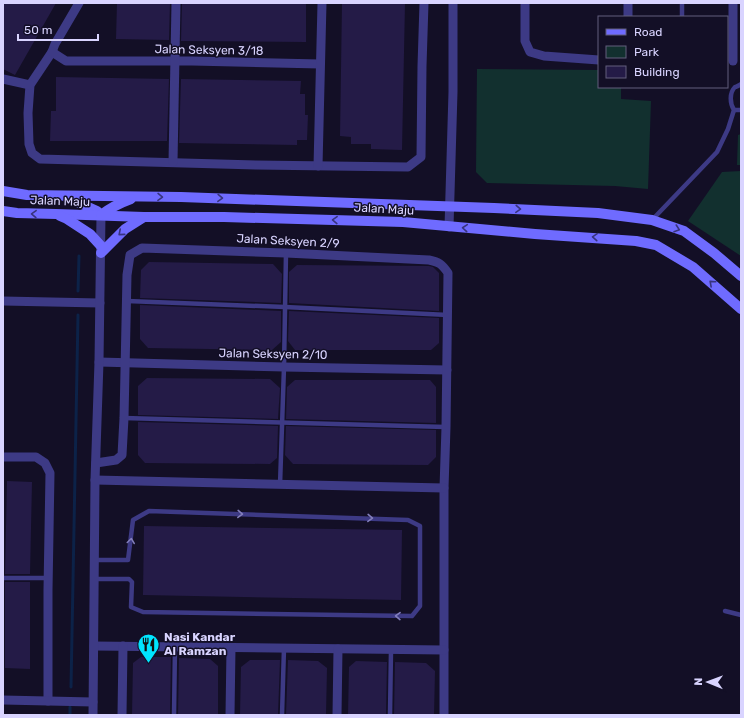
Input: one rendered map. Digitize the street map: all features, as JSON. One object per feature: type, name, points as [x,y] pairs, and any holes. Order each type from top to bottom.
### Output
[{"type":"street","points":[[79,3],[55,44],[52,52],[30,85],[28,113],[29,144],[32,154],[40,159],[256,165],[408,167],[420,157],[424,3]]},
{"type":"street","points":[[173,162],[176,3]]},
{"type":"street","points":[[318,166],[322,3]]},
{"type":"street","points":[[449,227],[453,92],[453,3]]},
{"type":"street","points":[[525,3],[525,41],[530,52],[544,56],[598,60]]},
{"type":"street","points":[[628,3],[628,16]]},
{"type":"street","points":[[733,3],[734,61]]},
{"type":"street","name":"Jalan Seksyen 3/18","points":[[52,52],[66,61],[175,61],[320,64]]},
{"type":"street","points":[[3,79],[30,85]]},
{"type":"street","name":"Jalan Maju","points":[[3,191],[28,195],[252,199],[598,213],[652,220],[684,231],[714,253],[741,276]]},
{"type":"street","points":[[61,195],[97,211],[101,215],[99,362],[95,480],[93,715]]},
{"type":"street","points":[[101,215],[122,202],[138,197]]},
{"type":"street","name":"Jalan Maju","points":[[3,210],[17,213],[403,222],[449,227],[636,241],[656,245],[693,267],[741,309]]},
{"type":"street","points":[[56,214],[67,219],[90,234],[101,250]]},
{"type":"street","points":[[101,250],[125,229],[144,216]]},
{"type":"street","name":"Jalan Seksyen 2/9","points":[[127,301],[127,275],[130,255],[142,248],[286,253],[429,260],[439,262],[448,273],[448,315]]},
{"type":"street","points":[[3,301],[100,303]]},
{"type":"street","points":[[96,463],[116,460],[122,455],[127,301]]},
{"type":"street","points":[[444,715],[444,488],[448,315]]},
{"type":"street","name":"Jalan Seksyen 2/10","points":[[99,362],[447,370]]},
{"type":"street","points":[[3,457],[36,457],[45,462],[50,473],[48,701]]},
{"type":"street","points":[[95,480],[444,488]]},
{"type":"street","points":[[94,646],[444,650]]},
{"type":"street","points":[[122,715],[123,646]]},
{"type":"street","points":[[230,715],[231,648]]},
{"type":"street","points":[[337,715],[338,649]]},
{"type":"street","points":[[3,700],[93,702]]},
{"type":"lane","points":[[682,3],[682,16]]},
{"type":"lane","points":[[652,220],[718,152],[734,110],[731,105],[732,92],[734,88],[741,84]]},
{"type":"lane","points":[[734,110],[741,110]]},
{"type":"lane","points":[[280,485],[283,422],[286,253]]},
{"type":"lane","points":[[127,301],[448,315]]},
{"type":"lane","points":[[124,418],[446,427]]},
{"type":"lane","points":[[94,560],[128,560],[133,520],[149,511],[408,520],[420,526],[420,606],[412,616],[143,612],[132,607],[132,582],[129,579],[94,579]]},
{"type":"lane","points":[[3,578],[48,578]]},
{"type":"lane","points":[[725,611],[741,615]]},
{"type":"lane","points":[[174,715],[175,647]]},
{"type":"lane","points":[[282,715],[284,648]]},
{"type":"lane","points":[[390,715],[391,650]]},
{"type":"green space","points":[[477,69],[598,70],[598,88],[621,88],[621,99],[651,101],[648,189],[615,186],[487,183],[476,172]]},
{"type":"green space","points":[[741,134],[741,165],[737,165],[738,135]]},
{"type":"green space","points":[[741,171],[741,256],[688,221],[722,172]]},
{"type":"building","points":[[3,3],[56,3],[15,75],[3,69]]},
{"type":"building","points":[[117,3],[170,3],[169,40],[116,39]]},
{"type":"building","points":[[182,3],[306,3],[306,42],[181,41]]},
{"type":"building","points":[[342,3],[405,3],[402,150],[371,149],[371,144],[351,144],[351,137],[340,136]]},
{"type":"building","points":[[56,77],[169,79],[167,141],[50,141],[51,111],[56,111]]},
{"type":"building","points":[[181,79],[301,81],[300,94],[305,94],[305,115],[308,115],[307,140],[297,140],[297,145],[179,143]]},
{"type":"building","points":[[149,262],[273,264],[282,274],[281,303],[140,298],[141,270]]},
{"type":"building","points":[[297,265],[433,267],[439,273],[439,311],[289,303],[289,272]]},
{"type":"building","points":[[140,305],[281,311],[281,342],[272,350],[148,348],[140,339]]},
{"type":"building","points":[[289,311],[439,318],[439,343],[431,350],[295,350],[288,341]]},
{"type":"building","points":[[147,378],[270,379],[280,388],[278,419],[138,415],[138,386]]},
{"type":"building","points":[[295,380],[430,380],[436,387],[436,423],[286,419],[287,387]]},
{"type":"building","points":[[138,422],[278,426],[277,458],[270,464],[145,463],[138,455]]},
{"type":"building","points":[[286,426],[436,430],[436,457],[428,465],[293,464],[285,455]]},
{"type":"building","points":[[7,481],[32,482],[30,574],[5,574]]},
{"type":"building","points":[[144,526],[402,530],[401,600],[143,595]]},
{"type":"building","points":[[5,582],[30,582],[30,669],[5,668]]},
{"type":"building","points":[[141,657],[171,657],[170,715],[132,715],[133,663]]},
{"type":"building","points":[[179,658],[210,659],[218,666],[218,715],[178,715]]},
{"type":"building","points":[[250,660],[280,660],[278,715],[240,715],[241,667]]},
{"type":"building","points":[[288,660],[318,661],[327,668],[326,715],[286,715]]},
{"type":"building","points":[[356,661],[387,662],[386,715],[348,715],[349,667]]},
{"type":"building","points":[[395,662],[426,663],[435,671],[434,715],[394,715]]},
{"type":"waterway","points":[[78,291],[79,256]]},
{"type":"waterway","points":[[71,687],[78,315]]},
{"type":"waterway","points":[[70,707],[70,715]]},
{"type":"place","name":"Nasi Kandar Al Ramzan","points":[[148,664]]}]
